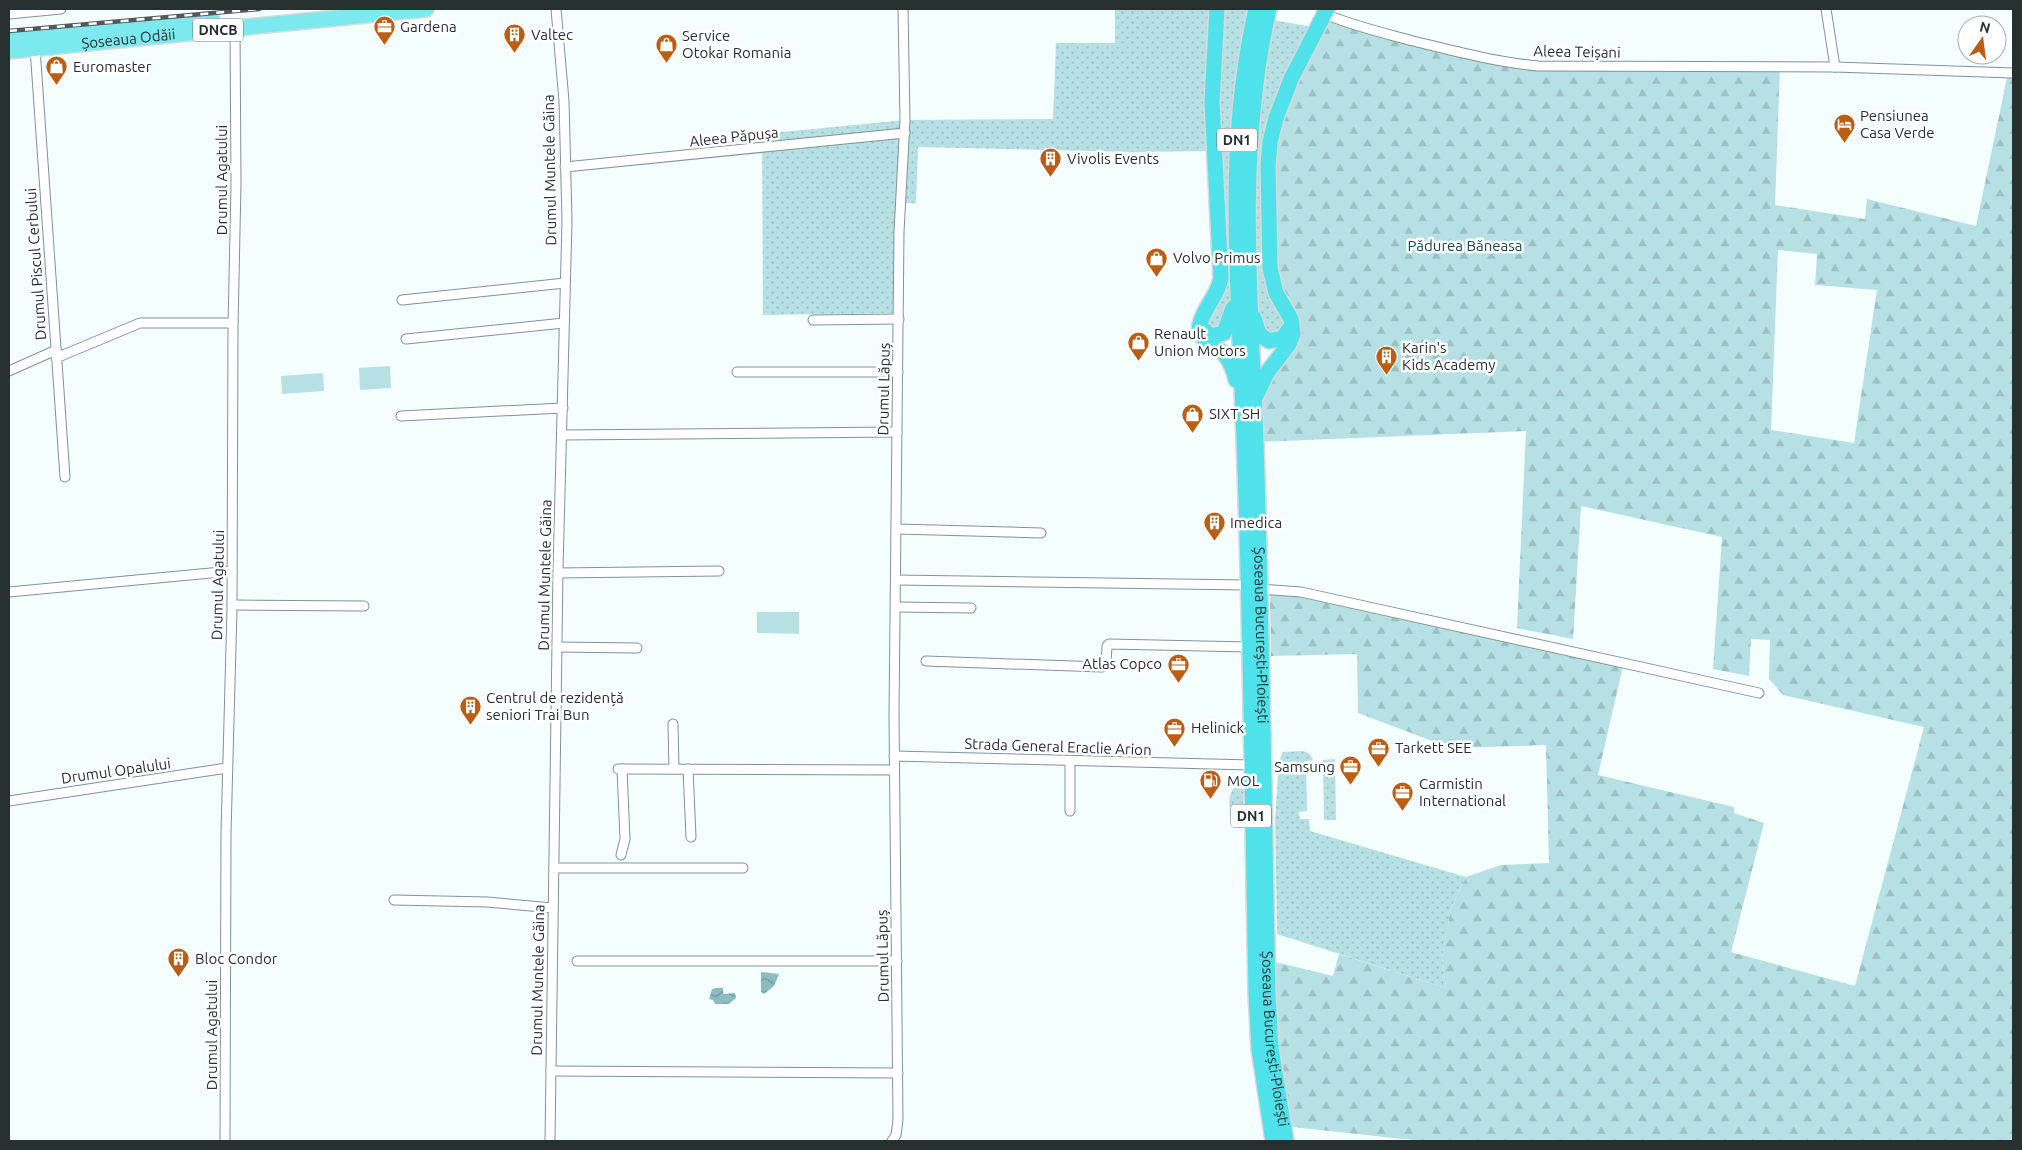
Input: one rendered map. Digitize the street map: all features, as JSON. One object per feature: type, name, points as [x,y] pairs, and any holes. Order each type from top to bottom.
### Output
[{"type":"highway","points":[[1217,9],[1212,84],[1221,278],[1217,292],[1200,325],[1199,331],[1202,337],[1222,352],[1228,360],[1248,400],[1292,339],[1294,329],[1291,319],[1276,293],[1270,268],[1268,156],[1276,118],[1291,79],[1326,11]]},
{"type":"highway","name":"Șoseaua București-Ploiești","points":[[1256,9],[1244,64],[1235,180],[1242,272],[1248,400],[1268,994],[1271,1048],[1286,1141]]},
{"type":"highway","name":"Șoseaua București-Ploiești","points":[[1242,272],[1251,124],[1257,67],[1269,9]]},
{"type":"highway","points":[[1200,325],[1211,336],[1224,333],[1230,324],[1243,292]]},
{"type":"highway","points":[[1243,292],[1259,334],[1266,340],[1274,341],[1283,338],[1289,331],[1291,319]]},
{"type":"highway","name":"Șoseaua București-Ploiești","points":[[1254,586],[1249,647],[1259,1049],[1273,1141]]},
{"type":"main road","name":"Șoseaua Odăii","points":[[9,40],[325,9]]},
{"type":"main road","name":"Șoseaua Odăii","points":[[9,51],[426,9]]},
{"type":"street","points":[[9,14],[61,9]]},
{"type":"street","name":"Drumul Muntele Găina","points":[[550,1141],[556,647],[567,221],[566,167],[556,9]]},
{"type":"street","name":"Drumul Lăpuș","points":[[892,1141],[896,1135],[898,1120],[894,756],[899,232],[905,133],[903,9]]},
{"type":"street","points":[[1826,9],[1835,67]]},
{"type":"street","name":"Aleea Teișani","points":[[1326,11],[1358,26],[1514,64],[1616,68],[1835,67],[2013,73]]},
{"type":"street","name":"Drumul Agatului","points":[[225,1141],[227,768],[232,605],[233,323],[236,184],[235,28]]},
{"type":"street","name":"Drumul Piscul Cerbului","points":[[35,48],[65,477]]},
{"type":"street","name":"Aleea Păpușa","points":[[566,167],[905,133]]},
{"type":"street","points":[[402,300],[565,283]]},
{"type":"street","points":[[813,320],[899,319]]},
{"type":"street","points":[[9,371],[140,323],[233,323]]},
{"type":"street","points":[[406,339],[564,323]]},
{"type":"street","points":[[737,372],[898,372]]},
{"type":"street","points":[[401,416],[563,408]]},
{"type":"street","points":[[562,435],[897,432]]},
{"type":"street","points":[[897,529],[1041,533]]},
{"type":"street","points":[[9,592],[232,571]]},
{"type":"street","points":[[558,573],[719,572]]},
{"type":"street","name":"Șoseaua București-Ploiești","points":[[896,580],[1254,586]]},
{"type":"street","points":[[1254,586],[1301,592],[1759,693]]},
{"type":"street","points":[[232,605],[364,606]]},
{"type":"street","points":[[896,607],[971,608]]},
{"type":"street","name":"Șoseaua București-Ploiești","points":[[926,661],[1102,667],[1106,664],[1107,646],[1109,644],[1249,647]]},
{"type":"street","points":[[556,647],[637,648]]},
{"type":"street","points":[[673,724],[674,769]]},
{"type":"street","name":"Strada General Eraclie Arion","points":[[894,756],[1251,765]]},
{"type":"street","points":[[1070,761],[1070,811]]},
{"type":"street","name":"Drumul Opalului","points":[[9,801],[227,768]]},
{"type":"street","points":[[621,854],[625,839],[620,769],[894,770]]},
{"type":"street","points":[[688,769],[691,837]]},
{"type":"street","points":[[554,868],[743,868]]},
{"type":"street","points":[[394,900],[487,902],[553,908]]},
{"type":"street","points":[[577,961],[897,962]]},
{"type":"street","points":[[550,1071],[898,1073]]},
{"type":"green space","points":[[1115,9],[1256,9],[1237,292],[1230,323],[1203,331],[1215,297],[1214,151],[1130,152],[918,147],[916,203],[901,203],[899,313],[763,315],[762,134],[905,120],[1053,119],[1056,43],[1115,43]]},
{"type":"green space","name":"Pădurea Băneasa","points":[[1325,14],[1514,64],[1780,66],[1775,205],[1865,219],[1867,199],[1976,226],[2008,73],[2013,73],[2013,1141],[1421,1141],[1283,1126],[1267,960],[1333,976],[1339,954],[1446,988],[1442,957],[1451,908],[1466,877],[1501,865],[1549,863],[1546,745],[1451,748],[1358,713],[1357,654],[1271,656],[1270,595],[1283,593],[1301,595],[1623,666],[1598,775],[1734,807],[1734,813],[1764,823],[1731,952],[1855,986],[1924,727],[1783,695],[1769,679],[1770,640],[1751,639],[1749,676],[1713,669],[1722,537],[1581,506],[1573,639],[1517,628],[1526,431],[1256,442],[1254,401],[1292,339],[1276,293],[1268,156]],"holes":[[[1778,250],[1817,254],[1815,285],[1877,290],[1854,443],[1771,430]]]},
{"type":"green space","points":[[1267,19],[1313,27],[1291,319],[1279,341],[1256,327],[1248,180]]},
{"type":"green space","points":[[390,366],[391,388],[360,390],[359,368]]},
{"type":"green space","points":[[323,373],[324,391],[282,394],[281,376]]},
{"type":"green space","points":[[757,612],[799,612],[799,634],[757,633]]},
{"type":"green space","points":[[1303,751],[1310,754],[1313,760],[1306,761],[1307,811],[1299,812],[1300,819],[1309,819],[1310,831],[1466,877],[1451,908],[1442,957],[1446,988],[1277,934],[1275,821],[1279,761],[1283,752]]},
{"type":"green space","points":[[1335,759],[1336,820],[1324,820],[1323,760]]},
{"type":"green space","points":[[1234,788],[1244,790],[1242,818],[1235,817],[1231,811],[1230,795]]},
{"type":"water","points":[[761,972],[779,974],[774,986],[764,994],[761,992]]},
{"type":"water","points":[[723,988],[723,994],[735,993],[736,998],[729,1004],[715,1004],[713,1000],[709,999],[712,989]]},
{"type":"railway","points":[[9,31],[259,9]]},
{"type":"place","name":"Gardena","points":[[384,46]]},
{"type":"place","name":"Valtec","points":[[515,54]]},
{"type":"place","name":"Service Otokar Romania","points":[[666,64]]},
{"type":"place","name":"Euromaster","points":[[57,86]]},
{"type":"place","name":"Pensiunea Casa Verde","points":[[1844,144]]},
{"type":"place","name":"Vivolis Events","points":[[1051,178]]},
{"type":"place","name":"Volvo Primus","points":[[1157,277]]},
{"type":"place","name":"Renault Union Motors","points":[[1138,362]]},
{"type":"place","name":"Karin's Kids Academy","points":[[1386,376]]},
{"type":"place","name":"SIXT SH","points":[[1193,433]]},
{"type":"place","name":"Imedica","points":[[1214,542]]},
{"type":"place","name":"Atlas Copco","points":[[1178,683]]},
{"type":"place","name":"Centrul de rezidență seniori Trai Bun","points":[[470,726]]},
{"type":"place","name":"Helinick","points":[[1175,747]]},
{"type":"place","name":"Tarkett SEE","points":[[1379,767]]},
{"type":"place","name":"Samsung","points":[[1351,786]]},
{"type":"place","name":"MOL","points":[[1211,800]]},
{"type":"place","name":"Carmistin International","points":[[1403,812]]},
{"type":"place","name":"Bloc Condor","points":[[179,978]]}]
